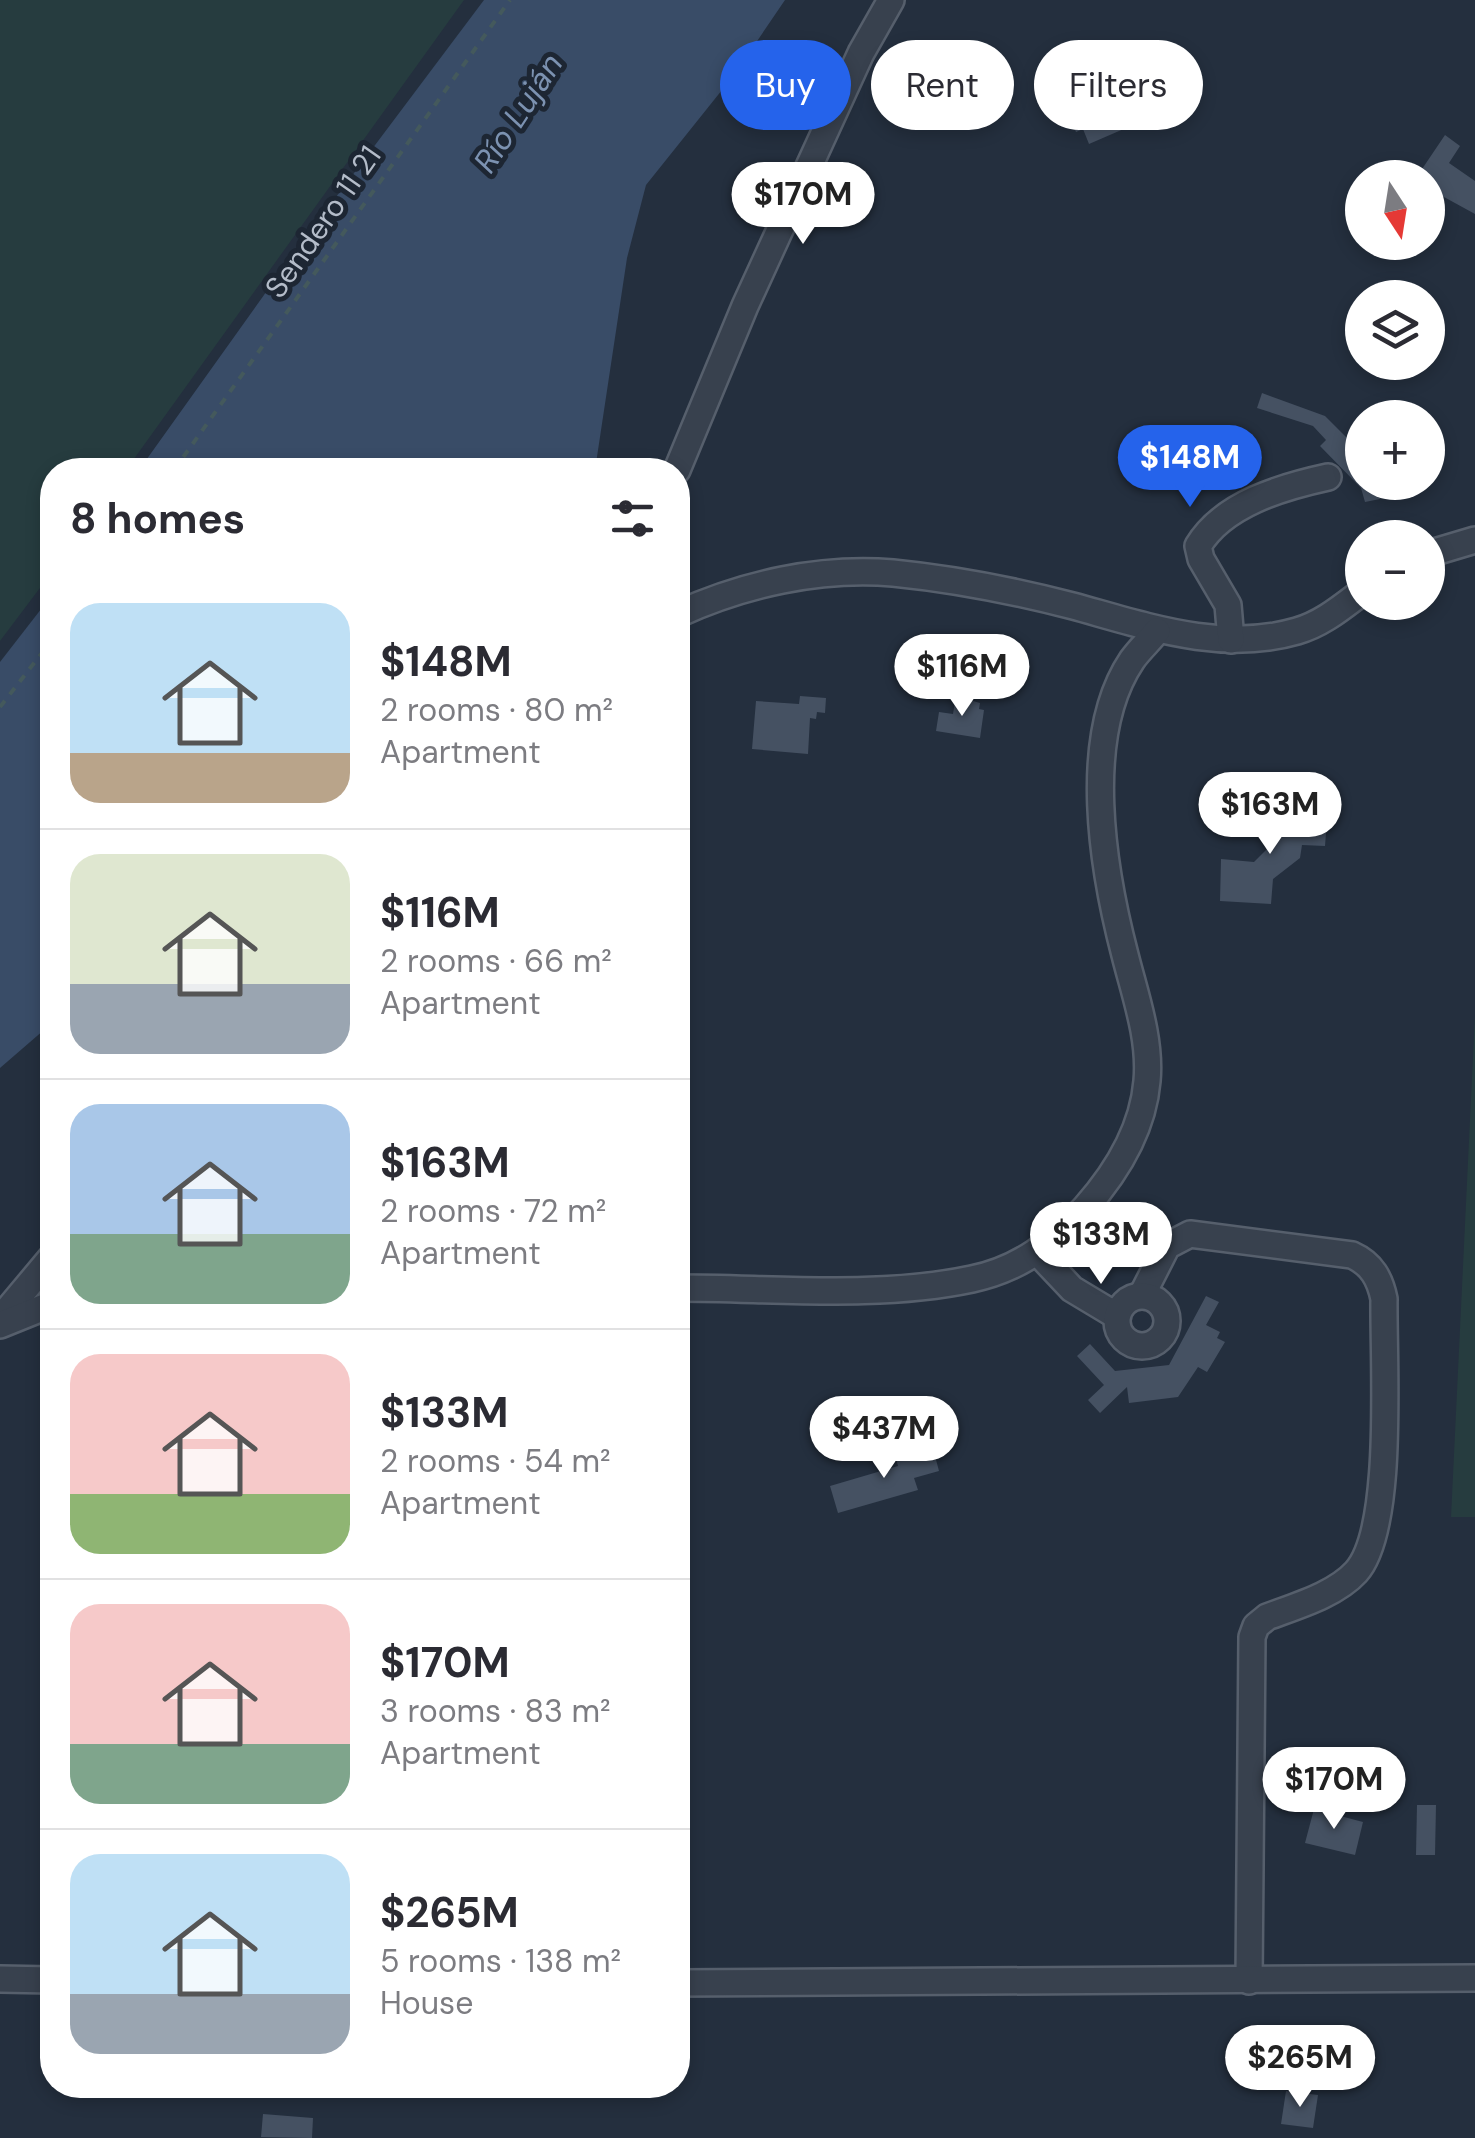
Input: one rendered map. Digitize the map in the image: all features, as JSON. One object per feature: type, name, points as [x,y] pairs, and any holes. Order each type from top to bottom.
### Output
[{"type":"street","points":[[681,458],[861,52],[891,0]]},
{"type":"street","points":[[1232,640],[1228,604],[1201,559],[1198,546],[1206,533],[1240,508],[1286,486],[1328,477]]},
{"type":"street","points":[[1445,549],[1475,540]]},
{"type":"street","points":[[690,609],[760,583],[820,575],[889,573],[1019,594],[1157,631],[1232,640],[1300,631],[1345,605]]},
{"type":"street","points":[[690,1288],[930,1286],[975,1278],[1039,1254],[1104,1186],[1140,1117],[1148,1080],[1144,1032],[1115,909],[1101,823],[1104,741],[1131,661],[1157,631]]},
{"type":"street","points":[[1142,1296],[1166,1246],[1190,1234],[1352,1255],[1366,1261],[1374,1272],[1384,1300],[1380,1509],[1370,1549],[1346,1582],[1267,1617],[1256,1626],[1252,1637],[1249,1982]]},
{"type":"street","points":[[1039,1254],[1072,1289],[1117,1316]]},
{"type":"street","points":[[0,1322],[40,1272]]},
{"type":"street","points":[[1142,1296],[1163,1306],[1167,1322],[1162,1337],[1148,1346],[1131,1344],[1119,1332],[1117,1316],[1126,1301],[1142,1296]]},
{"type":"street","points":[[0,1322],[40,1308]]},
{"type":"street","points":[[690,1983],[1475,1978]]},
{"type":"street","points":[[0,1979],[40,1980]]},
{"type":"path","name":"Sendero 11 21","points":[[183,458],[510,0]]},
{"type":"path","points":[[0,707],[40,655]]},
{"type":"green space","points":[[0,0],[464,0],[135,458],[40,458],[40,588],[0,641]]},
{"type":"green space","points":[[1475,1015],[1475,1517],[1451,1517]]},
{"type":"water","name":"Río Luján","points":[[484,0],[785,0],[758,40],[720,40],[720,92],[646,185],[627,258],[597,458],[148,458],[294,253]]},
{"type":"water","points":[[40,610],[40,1033],[0,1068],[0,662]]},
{"type":"building","points":[[1083,130],[1121,130],[1089,144]]},
{"type":"building","points":[[1445,135],[1460,146],[1449,163],[1475,181],[1475,214],[1445,198],[1445,160],[1428,160]]},
{"type":"building","points":[[1262,393],[1325,416],[1345,436],[1345,472],[1320,446],[1326,440],[1313,426],[1257,408]]},
{"type":"building","points":[[800,696],[826,698],[825,713],[817,712],[816,719],[810,718],[808,754],[752,749],[756,701],[799,704]]},
{"type":"building","points":[[956,696],[980,703],[979,709],[984,710],[980,738],[936,731],[939,712],[953,714]]},
{"type":"building","points":[[1288,782],[1306,783],[1303,832],[1326,833],[1325,846],[1302,845],[1300,858],[1273,879],[1271,904],[1220,901],[1221,859],[1254,862],[1286,830]]},
{"type":"building","points":[[1206,1296],[1219,1302],[1206,1325],[1220,1332],[1217,1338],[1225,1342],[1207,1372],[1198,1367],[1178,1397],[1129,1403],[1127,1387],[1100,1413],[1088,1400],[1104,1385],[1077,1356],[1090,1344],[1115,1371],[1169,1365]]},
{"type":"building","points":[[908,1438],[915,1461],[935,1456],[939,1471],[914,1478],[918,1490],[838,1513],[830,1486],[898,1466],[892,1443]]},
{"type":"building","points":[[1358,1756],[1393,1757],[1392,1779],[1357,1778]]},
{"type":"building","points":[[1417,1805],[1436,1805],[1435,1855],[1416,1855]]},
{"type":"building","points":[[1314,1809],[1363,1822],[1355,1855],[1305,1843]]},
{"type":"building","points":[[1286,2091],[1318,2095],[1313,2128],[1281,2124]]},
{"type":"building","points":[[263,2114],[313,2118],[312,2138],[261,2137]]}]
